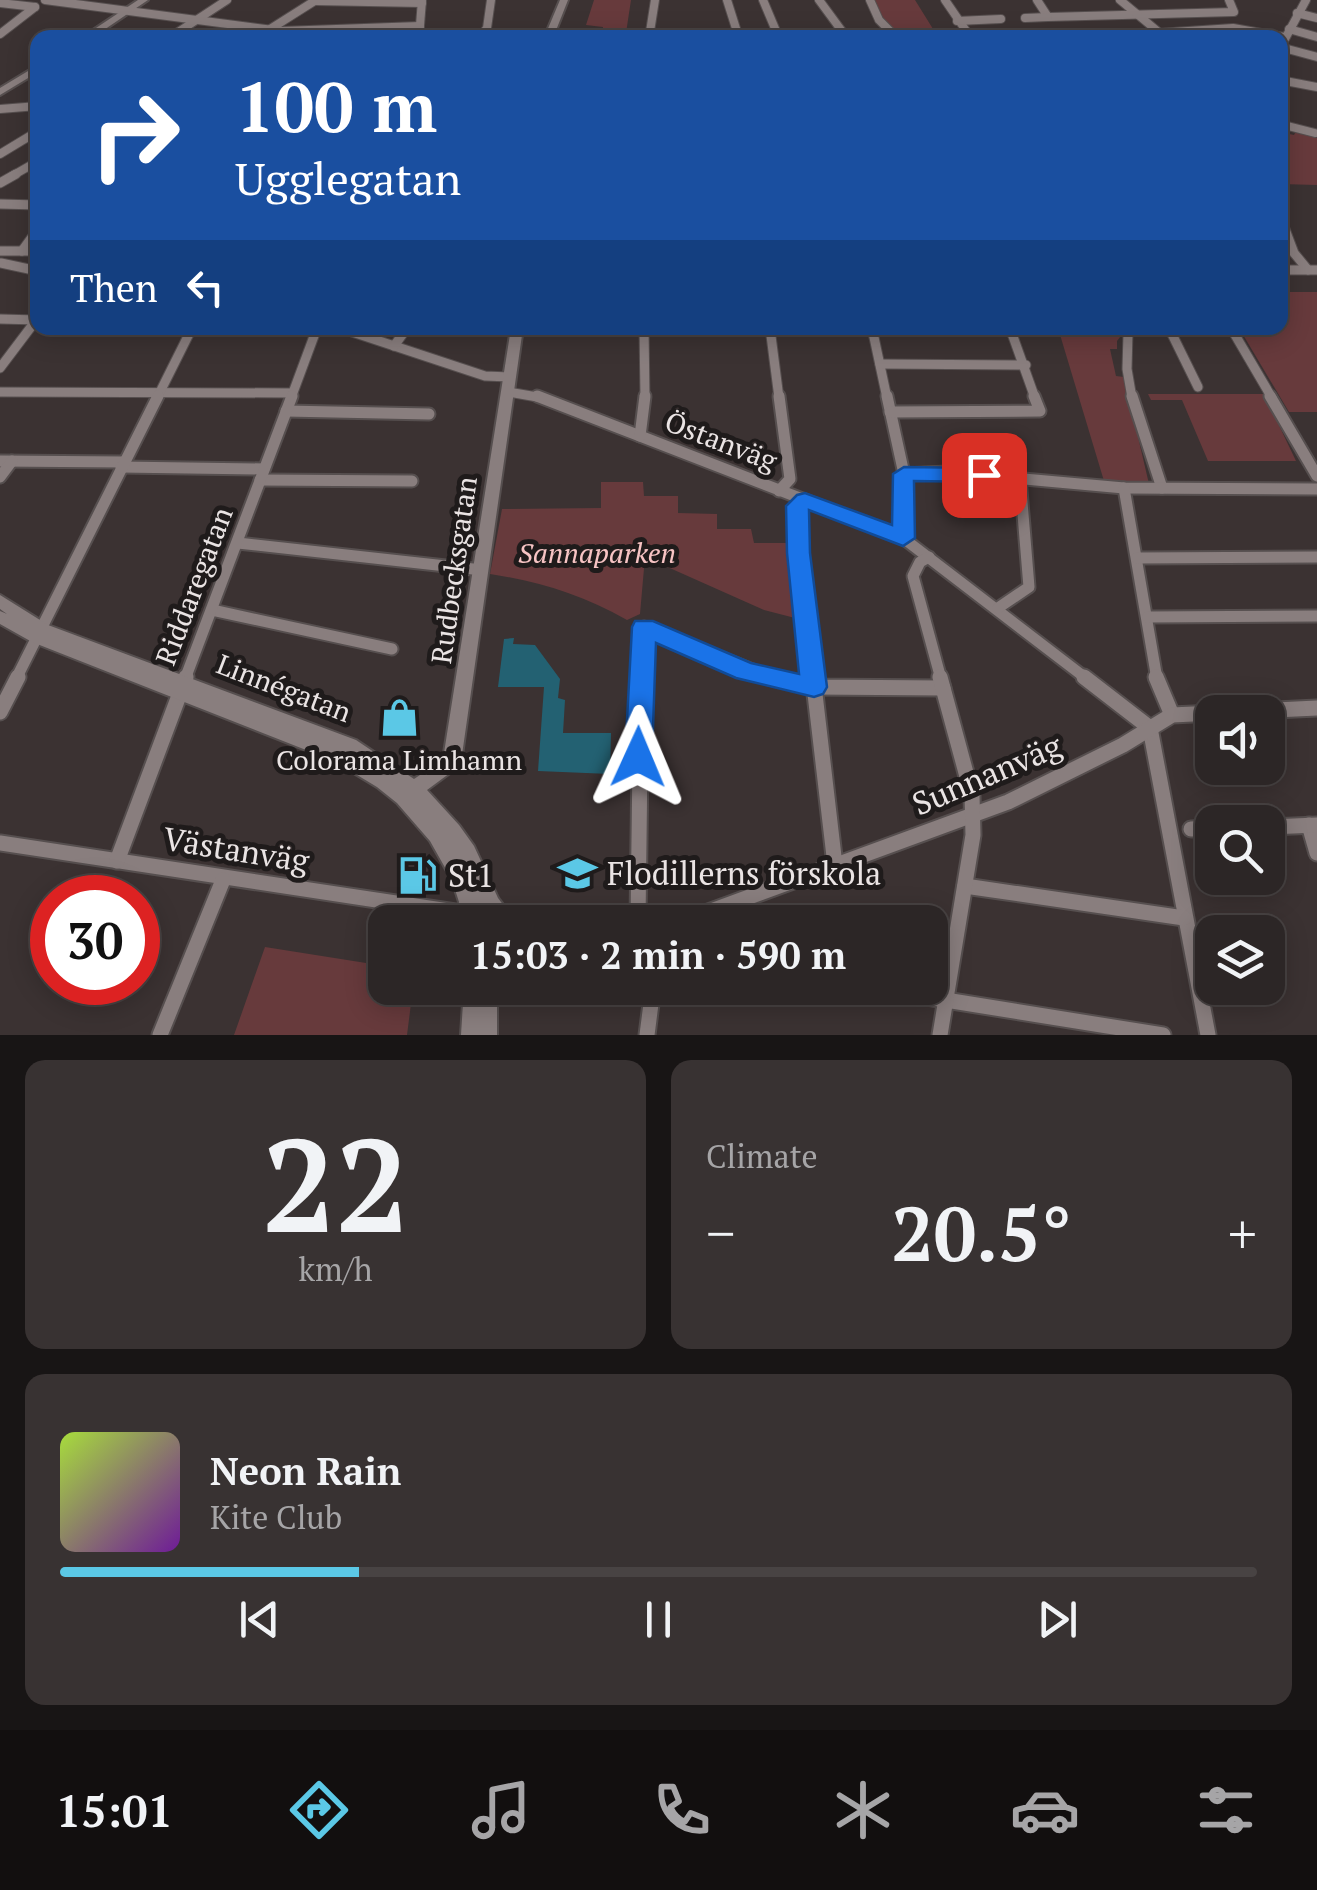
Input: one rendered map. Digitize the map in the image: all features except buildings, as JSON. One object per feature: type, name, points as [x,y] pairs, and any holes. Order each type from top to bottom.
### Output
[{"type":"street","points":[[97,30],[144,0]]},
{"type":"street","points":[[182,30],[228,0]]},
{"type":"street","points":[[271,30],[316,0],[422,1],[419,30]]},
{"type":"street","points":[[486,30],[491,0]]},
{"type":"street","points":[[551,30],[564,0]]},
{"type":"street","points":[[650,30],[655,0]]},
{"type":"street","points":[[727,0],[736,30]]},
{"type":"street","points":[[763,0],[775,30]]},
{"type":"street","points":[[819,0],[841,30]]},
{"type":"street","points":[[870,0],[879,20],[889,30]]},
{"type":"street","points":[[945,0],[964,30]]},
{"type":"street","points":[[1037,0],[1048,18]]},
{"type":"street","points":[[1120,0],[1156,30]]},
{"type":"street","points":[[1025,18],[1234,12],[1229,0]]},
{"type":"street","points":[[1288,31],[1306,0]]},
{"type":"street","points":[[44,1],[202,18],[271,30],[420,26]]},
{"type":"street","points":[[0,3],[35,7],[0,34]]},
{"type":"street","points":[[1296,13],[1317,18]]},
{"type":"street","points":[[957,21],[1000,19]]},
{"type":"street","points":[[1213,30],[1255,30]]},
{"type":"street","points":[[1288,33],[1317,37]]},
{"type":"street","points":[[1288,50],[1317,57]]},
{"type":"street","points":[[0,92],[30,73]]},
{"type":"street","points":[[1288,82],[1317,87]]},
{"type":"street","points":[[0,109],[30,107]]},
{"type":"street","points":[[1288,126],[1315,133]]},
{"type":"street","points":[[0,154],[30,137]]},
{"type":"street","points":[[0,183],[30,166]]},
{"type":"street","points":[[16,174],[30,173]]},
{"type":"street","points":[[0,214],[4,204],[30,204]]},
{"type":"street","points":[[1288,237],[1294,253],[1313,270]]},
{"type":"street","points":[[22,251],[30,240]]},
{"type":"street","points":[[30,251],[4,251],[0,264],[30,270]]},
{"type":"street","points":[[0,320],[30,320]]},
{"type":"street","points":[[1,366],[30,329]]},
{"type":"street","points":[[0,712],[188,335]]},
{"type":"street","name":"Riddaregatan","points":[[117,861],[314,335]]},
{"type":"street","name":"Östanväg","points":[[361,335],[485,376],[903,538],[1150,728]]},
{"type":"street","points":[[394,346],[402,335]]},
{"type":"street","name":"Rudbecksgatan","points":[[409,792],[444,768],[454,755],[516,335]]},
{"type":"street","points":[[640,436],[645,414],[644,335]]},
{"type":"street","points":[[771,335],[790,480],[779,491]]},
{"type":"street","points":[[874,335],[904,474],[903,538]]},
{"type":"street","points":[[890,412],[1040,411],[1013,335]]},
{"type":"street","points":[[1128,335],[1125,358],[1145,440],[1162,488]]},
{"type":"street","points":[[1172,335],[1198,387]]},
{"type":"street","points":[[1235,335],[1317,476]]},
{"type":"street","points":[[880,364],[1026,365]]},
{"type":"street","points":[[0,392],[292,394]]},
{"type":"street","points":[[286,410],[429,414]]},
{"type":"street","points":[[0,477],[6,461],[412,481]]},
{"type":"street","points":[[904,474],[947,472],[1124,488],[1317,489]]},
{"type":"street","points":[[998,608],[1029,587],[1020,478]]},
{"type":"street","points":[[1124,488],[1158,687],[1172,716]]},
{"type":"street","points":[[805,500],[795,516],[835,864]]},
{"type":"street","points":[[238,543],[482,570]]},
{"type":"street","points":[[929,557],[920,562],[914,576],[972,795],[965,886],[948,994]]},
{"type":"street","points":[[1137,558],[1317,557]]},
{"type":"street","name":"Linnégatan","points":[[0,601],[40,634]]},
{"type":"street","points":[[212,610],[392,648]]},
{"type":"street","points":[[1148,616],[1317,616]]},
{"type":"street","name":"Linnégatan","points":[[0,617],[183,687],[340,756],[409,792],[477,905]]},
{"type":"street","points":[[638,905],[638,738],[644,627],[745,671],[814,687],[943,688]]},
{"type":"street","name":"Sunnanväg","points":[[726,905],[1008,802],[1172,716],[1317,708]]},
{"type":"street","points":[[1150,728],[1208,1035]]},
{"type":"street","points":[[1285,826],[1313,825],[1317,853]]},
{"type":"street","points":[[1191,829],[1195,829]]},
{"type":"street","name":"Västanväg","points":[[0,843],[223,880],[409,905]]},
{"type":"street","points":[[160,1035],[223,880]]},
{"type":"street","points":[[965,886],[1184,918]]},
{"type":"street","points":[[948,1000],[1163,1035]]},
{"type":"street","points":[[472,1035],[474,1005]]},
{"type":"street","points":[[486,1035],[487,1005]]},
{"type":"street","points":[[647,1035],[651,1005]]},
{"type":"street","points":[[940,1035],[946,1005]]},
{"type":"green space","points":[[594,0],[631,0],[626,30],[586,25]]},
{"type":"green space","points":[[874,0],[915,0],[934,30],[889,30]]},
{"type":"green space","points":[[1297,129],[1317,138],[1317,185],[1288,184],[1288,134],[1294,135]]},
{"type":"green space","points":[[1288,292],[1317,292],[1317,412],[1289,412],[1243,335],[1288,335]]},
{"type":"green space","points":[[1060,335],[1122,335],[1117,349],[1110,349],[1116,376],[1124,377],[1149,484],[1104,481]]},
{"type":"green space","points":[[1148,394],[1264,394],[1296,461],[1208,461],[1182,400],[1151,400]]},
{"type":"green space","name":"Sannaparken","points":[[601,482],[643,482],[644,496],[678,496],[678,513],[717,514],[717,529],[751,529],[754,543],[787,543],[795,618],[764,610],[645,557],[640,614],[627,620],[561,591],[490,574],[502,509],[601,508]]},
{"type":"green space","points":[[265,947],[368,963],[368,1005],[411,1005],[407,1035],[234,1035]]},
{"type":"place","name":"Colorama Limhamn","points":[[399,717]]},
{"type":"place","name":"Flodillerns förskola","points":[[577,874]]},
{"type":"place","name":"St1","points":[[418,876]]},
{"type":"route","points":[[638,757],[644,627],[745,671],[779,682],[814,687],[798,553],[798,506],[805,500],[903,538],[904,474],[984,475]]}]
